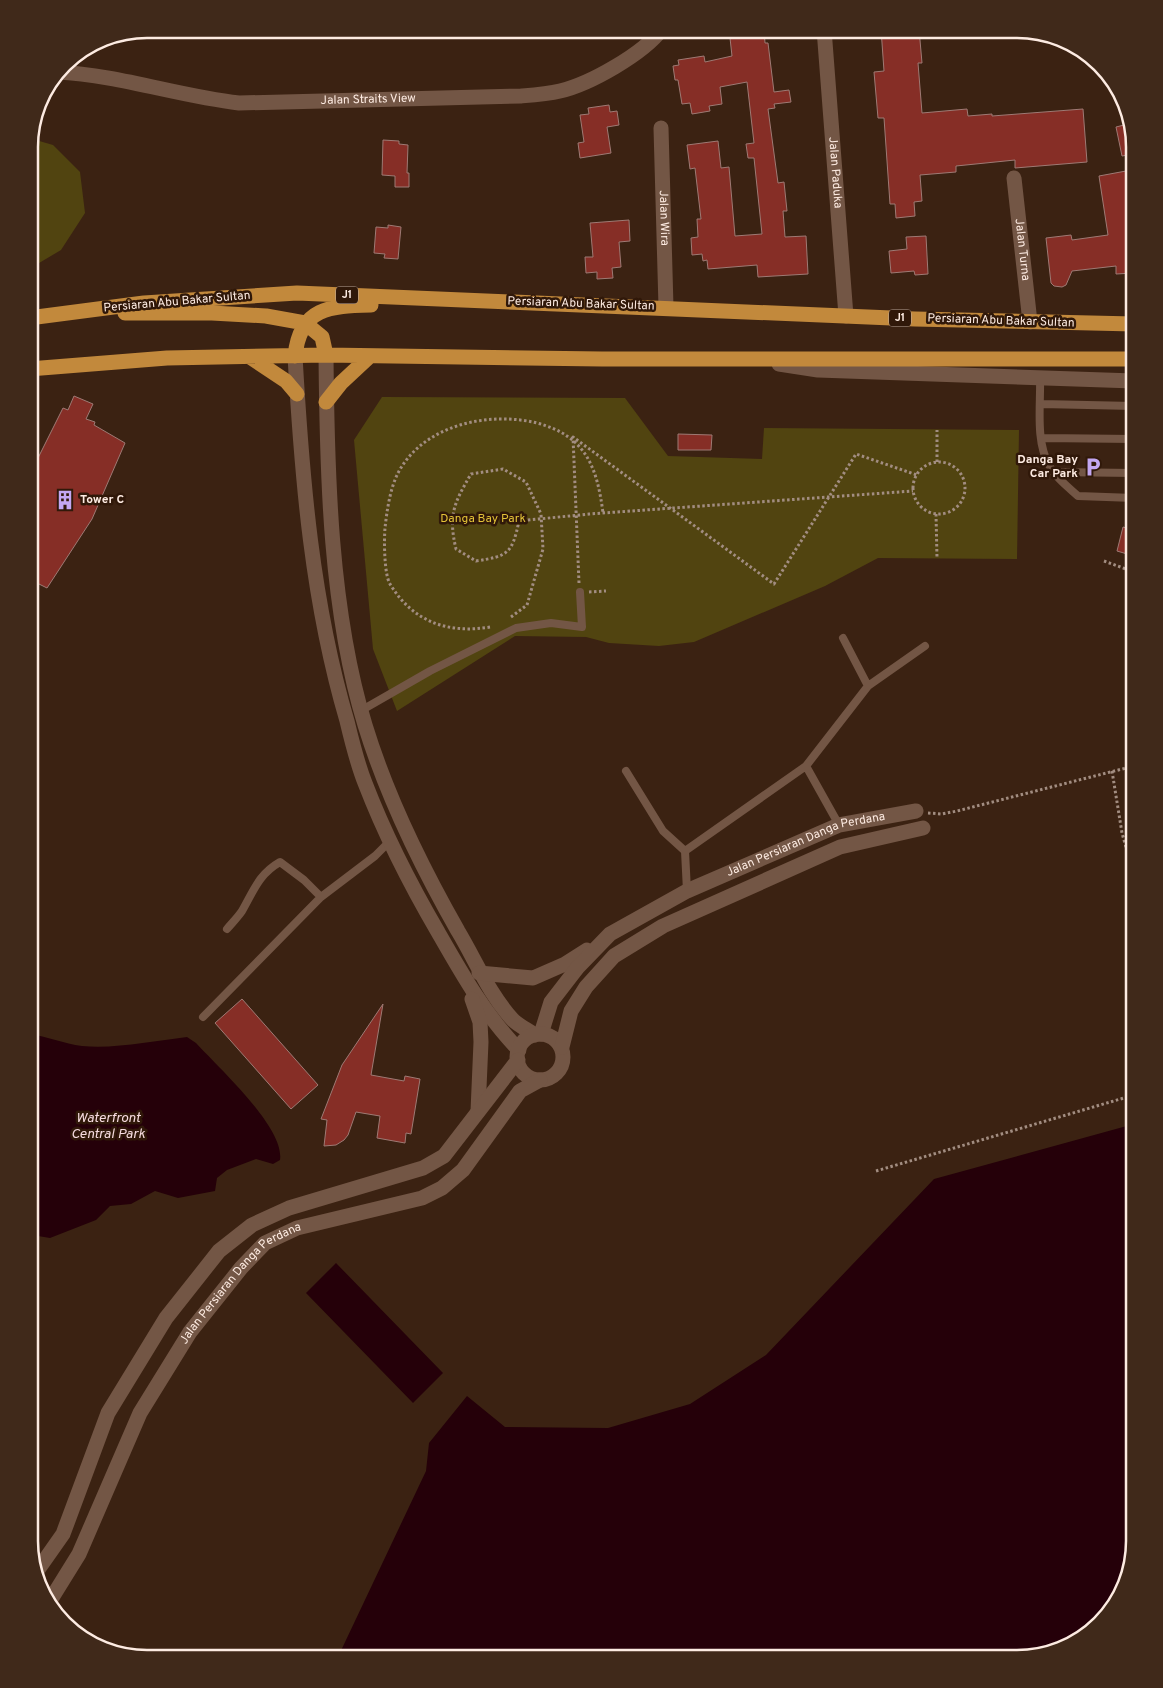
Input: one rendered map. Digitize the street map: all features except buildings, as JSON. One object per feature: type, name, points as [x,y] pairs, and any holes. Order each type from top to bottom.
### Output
[{"type":"highway","name":"Persiaran Abu Bakar Sultan","points":[[38,317],[144,303],[297,293],[846,316],[1126,324]]},
{"type":"highway","points":[[295,356],[297,339],[305,323],[322,310],[345,306],[503,301]]},
{"type":"highway","points":[[81,311],[212,313],[266,316],[305,323],[322,337],[326,355]]},
{"type":"highway","points":[[38,368],[167,358],[326,355],[1126,359]]},
{"type":"highway","points":[[326,402],[341,383],[370,356]]},
{"type":"highway","points":[[250,357],[286,381],[297,394]]},
{"type":"street","name":"Jalan Straits View","points":[[66,73],[121,80],[206,99],[239,103],[521,96],[560,91],[608,71],[632,56],[652,38]]},
{"type":"street","name":"Jalan Paduka","points":[[825,38],[846,316]]},
{"type":"street","name":"Jalan Wira","points":[[661,128],[666,308]]},
{"type":"street","name":"Jalan Turna","points":[[1014,178],[1030,322]]},
{"type":"street","points":[[295,356],[299,443],[317,597],[331,666],[364,781],[389,842],[409,882],[466,983],[518,1055],[524,1072],[540,1080],[552,1077],[563,1061],[562,1047],[553,1038],[538,1035],[514,1022],[479,972],[469,950],[424,871],[383,778],[362,710],[339,597],[326,440],[326,355]]},
{"type":"street","points":[[748,358],[818,370],[1040,376],[1126,381]]},
{"type":"street","name":"Jalan Persiaran Danga Perdana","points":[[538,1035],[551,1002],[578,967],[610,934],[687,891],[840,825],[916,810]]},
{"type":"street","name":"Jalan Persiaran Danga Perdana","points":[[562,1047],[571,1012],[586,987],[614,956],[663,926],[840,847],[923,828]]},
{"type":"street","points":[[479,972],[533,978],[565,964],[610,934]]},
{"type":"street","points":[[466,983],[480,1022],[481,1069],[478,1111]]},
{"type":"street","points":[[518,1055],[525,1040],[538,1035]]},
{"type":"street","name":"Jalan Persiaran Danga Perdana","points":[[40,1565],[63,1534],[108,1413],[166,1318],[219,1251],[252,1225],[289,1208],[423,1168],[444,1156],[518,1055]]},
{"type":"street","name":"Jalan Persiaran Danga Perdana","points":[[52,1597],[79,1554],[140,1412],[190,1332],[241,1268],[265,1243],[297,1228],[422,1198],[442,1188],[463,1170],[520,1091],[540,1080]]},
{"type":"lane","points":[[1040,376],[1042,446],[1049,465],[1078,496],[1126,498]]},
{"type":"lane","points":[[1041,404],[1126,406]]},
{"type":"lane","points":[[1042,438],[1126,439]]},
{"type":"lane","points":[[1054,472],[1126,473]]},
{"type":"lane","points":[[362,710],[471,649],[516,628],[551,623],[582,627],[580,592]]},
{"type":"lane","points":[[843,638],[868,686]]},
{"type":"lane","points":[[685,851],[806,766],[868,686],[925,646]]},
{"type":"lane","points":[[806,766],[840,825]]},
{"type":"lane","points":[[626,771],[663,831],[685,851],[687,891]]},
{"type":"lane","points":[[203,1017],[221,1001],[237,981],[292,929],[320,897],[375,856],[389,842]]},
{"type":"lane","points":[[227,930],[242,911],[256,883],[268,869],[280,862],[304,880],[320,897]]},
{"type":"path","points":[[498,625],[471,630],[439,627],[408,608],[389,582],[384,540],[388,508],[398,473],[417,448],[443,430],[482,420],[523,420],[552,427],[585,450],[596,476],[603,513]]},
{"type":"path","points":[[937,430],[937,462]]},
{"type":"path","points":[[606,591],[580,592],[573,437],[774,584],[856,454],[917,475]]},
{"type":"path","points":[[937,462],[945,463],[960,472],[965,489],[959,505],[952,510],[936,514],[920,506],[913,492],[917,475],[929,464],[937,462]]},
{"type":"path","points":[[506,620],[527,605],[543,550],[541,514],[526,482],[503,469],[471,474],[454,503],[450,528],[456,549],[476,562],[502,557],[515,543],[519,521],[576,515],[603,513],[913,492]]},
{"type":"path","points":[[936,514],[937,558]]},
{"type":"path","points":[[1104,561],[1126,569]]},
{"type":"path","points":[[916,810],[942,814],[1126,768]]},
{"type":"path","points":[[1112,772],[1126,848]]},
{"type":"path","points":[[876,1171],[1126,1097]]},
{"type":"green space","points":[[38,141],[53,145],[80,172],[85,213],[61,250],[38,264]]},
{"type":"green space","name":"Danga Bay Park","points":[[382,397],[625,398],[668,456],[762,459],[764,428],[1019,430],[1017,559],[878,558],[825,586],[694,642],[659,646],[609,643],[586,637],[515,636],[397,711],[373,649],[354,440]]},
{"type":"water","name":"Waterfront Central Park","points":[[38,1035],[75,1045],[95,1047],[121,1046],[187,1037],[196,1043],[248,1098],[272,1132],[279,1147],[280,1160],[273,1164],[256,1159],[227,1170],[217,1178],[215,1191],[178,1198],[155,1191],[131,1204],[110,1206],[96,1220],[50,1238],[38,1236]]},
{"type":"water","points":[[1126,1126],[1125,1556],[1122,1570],[1111,1596],[1094,1619],[1083,1628],[1058,1642],[1031,1650],[341,1650],[426,1471],[429,1443],[467,1396],[505,1427],[608,1428],[690,1404],[766,1355],[934,1179]]},
{"type":"water","points":[[336,1263],[443,1373],[413,1403],[306,1293]]},
{"type":"place","name":"Danga Bay Car Park","points":[[1093,467]]},
{"type":"place","name":"Tower C","points":[[65,500]]}]
